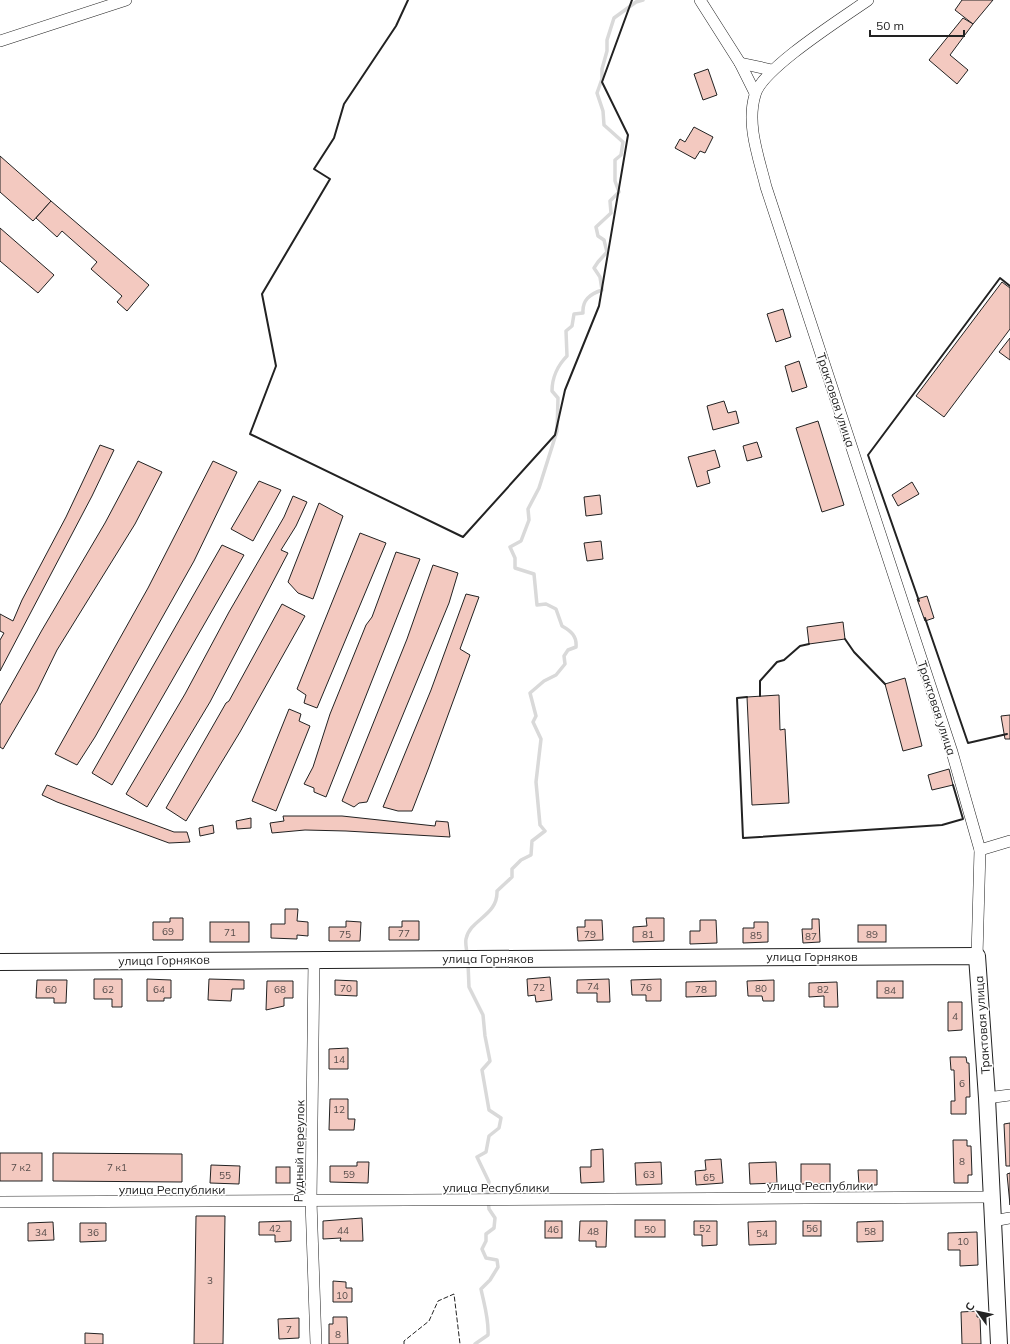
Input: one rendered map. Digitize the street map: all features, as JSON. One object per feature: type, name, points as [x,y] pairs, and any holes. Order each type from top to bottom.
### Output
[{"type":"street","points":[[0,41],[126,0]]},
{"type":"street","points":[[700,0],[740,63],[755,94]]},
{"type":"street","points":[[755,94],[763,79],[772,70],[868,0]]},
{"type":"street","points":[[740,63],[772,70]]},
{"type":"street","name":"Трактовая улица","points":[[755,94],[752,128],[766,187],[952,752],[980,850],[977,956],[988,1098],[991,1198],[999,1344]]},
{"type":"street","points":[[980,850],[1010,841]]},
{"type":"street","name":"улица Горняков","points":[[0,962],[977,956]]},
{"type":"street","name":"Рудный переулок","points":[[314,959],[311,1201],[316,1344]]},
{"type":"street","points":[[988,1098],[1010,1095]]},
{"type":"street","name":"улица Республики","points":[[0,1202],[991,1198]]},
{"type":"street","points":[[993,1221],[1010,1218]]},
{"type":"building","points":[[962,0],[993,0],[973,24],[955,10]]},
{"type":"building","points":[[963,18],[973,24],[950,55],[968,70],[957,84],[929,60]]},
{"type":"building","points":[[708,69],[717,95],[703,100],[694,74]]},
{"type":"building","points":[[694,127],[713,137],[705,153],[700,151],[695,159],[675,148],[680,139],[685,142]]},
{"type":"building","points":[[0,156],[51,201],[33,221],[0,192]]},
{"type":"building","points":[[51,201],[149,285],[127,311],[117,302],[122,296],[91,269],[97,262],[62,231],[57,237],[36,218]]},
{"type":"building","points":[[0,228],[54,275],[38,293],[0,261]]},
{"type":"building","points":[[1002,282],[1010,288],[1010,329],[944,417],[916,396]]},
{"type":"building","points":[[783,309],[791,337],[776,342],[767,314]]},
{"type":"building","points":[[1010,338],[1010,360],[999,352]]},
{"type":"building","points":[[799,361],[807,387],[792,392],[785,366]]},
{"type":"building","points":[[724,401],[728,413],[736,411],[739,423],[713,430],[707,406]]},
{"type":"building","points":[[818,421],[844,505],[822,512],[796,428]]},
{"type":"building","points":[[757,442],[762,457],[747,461],[743,446]]},
{"type":"building","points":[[100,445],[114,450],[92,496],[0,671],[0,640],[4,633],[0,631],[0,614],[13,621],[22,600],[66,517]]},
{"type":"building","points":[[715,450],[720,467],[707,471],[710,483],[697,487],[688,457]]},
{"type":"building","points":[[138,461],[162,472],[135,524],[57,650],[37,691],[3,749],[0,747],[0,705],[105,523]]},
{"type":"building","points":[[213,461],[237,472],[194,561],[95,737],[77,765],[55,754],[148,588]]},
{"type":"building","points":[[259,481],[281,490],[253,541],[231,529]]},
{"type":"building","points":[[912,482],[919,494],[898,506],[892,495]]},
{"type":"building","points":[[600,495],[602,514],[586,516],[584,497]]},
{"type":"building","points":[[293,496],[307,502],[296,526],[281,550],[288,553],[210,702],[147,807],[126,794],[185,694],[229,612],[284,517]]},
{"type":"building","points":[[319,503],[343,516],[313,599],[298,593],[288,582]]},
{"type":"building","points":[[360,533],[386,543],[317,708],[304,703],[306,695],[297,689]]},
{"type":"building","points":[[601,541],[603,559],[587,561],[584,543]]},
{"type":"building","points":[[222,545],[244,555],[112,785],[92,773]]},
{"type":"building","points":[[396,552],[420,559],[326,797],[314,792],[314,788],[304,784],[313,767],[330,714],[366,625],[372,617]]},
{"type":"building","points":[[433,565],[458,573],[449,603],[367,802],[359,803],[354,807],[342,801],[407,639]]},
{"type":"building","points":[[466,594],[479,597],[460,649],[470,655],[412,811],[398,811],[383,807],[431,690]]},
{"type":"building","points":[[927,596],[934,618],[925,621],[917,599]]},
{"type":"building","points":[[282,604],[305,616],[240,732],[186,821],[166,808],[226,703],[229,701]]},
{"type":"building","points":[[843,622],[845,639],[809,644],[807,627]]},
{"type":"building","points":[[905,678],[922,746],[903,751],[885,684]]},
{"type":"building","points":[[779,695],[780,730],[785,729],[789,803],[752,805],[747,697]]},
{"type":"building","points":[[289,709],[301,714],[299,721],[310,726],[276,811],[252,801]]},
{"type":"building","points":[[1010,715],[1010,739],[1005,739],[1001,716]]},
{"type":"building","points":[[949,769],[953,785],[932,790],[928,775]]},
{"type":"building","points":[[47,785],[174,832],[187,832],[190,842],[169,843],[57,802],[42,795]]},
{"type":"building","points":[[283,816],[342,816],[435,826],[436,821],[448,822],[450,837],[305,830],[272,833],[270,823],[284,821]]},
{"type":"building","points":[[251,818],[251,828],[237,829],[236,821]]},
{"type":"building","points":[[213,825],[214,833],[200,836],[199,828]]},
{"type":"building","points":[[285,909],[298,909],[297,921],[308,922],[308,936],[297,935],[297,939],[271,938],[271,924],[285,924]]},
{"type":"building","points":[[170,918],[183,918],[183,940],[153,940],[153,922],[170,922]]},
{"type":"building","points":[[646,918],[664,918],[664,941],[633,942],[633,927],[647,926]]},
{"type":"building","points":[[812,919],[819,919],[820,942],[803,943],[802,929],[812,929]]},
{"type":"building","points":[[585,920],[602,920],[603,940],[578,941],[577,927],[585,927]]},
{"type":"building","points":[[700,920],[716,920],[717,943],[690,944],[690,931],[700,931]]},
{"type":"building","points":[[346,921],[361,922],[360,941],[329,941],[329,927],[346,927]]},
{"type":"building","points":[[402,921],[419,921],[419,940],[389,940],[389,927],[402,927]]},
{"type":"building","points":[[210,922],[249,922],[249,942],[210,942]]},
{"type":"building","points":[[754,922],[768,922],[768,942],[743,943],[743,928],[754,928]]},
{"type":"building","points":[[858,925],[886,925],[886,942],[858,942]]},
{"type":"building","points":[[550,977],[552,1000],[536,1002],[535,995],[528,996],[527,979]]},
{"type":"building","points":[[94,979],[122,979],[122,1007],[112,1007],[112,999],[94,999]]},
{"type":"building","points":[[147,979],[171,980],[171,998],[164,998],[164,1001],[147,1001]]},
{"type":"building","points":[[209,979],[244,980],[244,989],[232,989],[231,1001],[208,1000]]},
{"type":"building","points":[[609,979],[610,1002],[597,1002],[597,993],[577,993],[577,980]]},
{"type":"building","points":[[661,979],[661,1001],[646,1001],[646,995],[632,995],[631,980]]},
{"type":"building","points":[[37,980],[67,980],[66,1003],[54,1003],[54,998],[36,998]]},
{"type":"building","points":[[335,980],[357,981],[357,996],[335,995]]},
{"type":"building","points":[[774,980],[774,1001],[763,1001],[762,996],[748,996],[747,981]]},
{"type":"building","points":[[267,981],[293,981],[293,998],[284,998],[284,1006],[266,1010]]},
{"type":"building","points":[[716,981],[716,996],[686,997],[686,982]]},
{"type":"building","points":[[877,981],[903,981],[903,998],[877,998]]},
{"type":"building","points":[[837,982],[838,1007],[824,1007],[824,996],[809,997],[809,983]]},
{"type":"building","points":[[948,1002],[962,1002],[962,1030],[948,1031]]},
{"type":"building","points":[[348,1048],[348,1069],[329,1069],[329,1049]]},
{"type":"building","points":[[950,1057],[966,1057],[967,1063],[969,1063],[970,1097],[966,1097],[966,1114],[951,1114],[951,1101],[955,1101],[954,1070],[951,1070]]},
{"type":"building","points":[[330,1099],[348,1099],[348,1119],[355,1119],[354,1130],[329,1130]]},
{"type":"building","points":[[1010,1123],[1010,1166],[1006,1166],[1004,1124]]},
{"type":"building","points":[[953,1140],[967,1140],[967,1146],[971,1146],[972,1175],[968,1175],[968,1183],[954,1183]]},
{"type":"building","points":[[603,1149],[604,1182],[581,1183],[580,1167],[591,1167],[591,1150]]},
{"type":"building","points":[[0,1153],[42,1153],[42,1181],[0,1181]]},
{"type":"building","points":[[53,1153],[182,1154],[182,1182],[53,1181]]},
{"type":"building","points":[[721,1159],[723,1183],[696,1185],[695,1171],[706,1170],[705,1160]]},
{"type":"building","points":[[357,1162],[369,1162],[368,1183],[330,1182],[330,1166],[357,1166]]},
{"type":"building","points":[[661,1162],[662,1184],[636,1185],[635,1163]]},
{"type":"building","points":[[776,1162],[777,1183],[750,1184],[749,1163]]},
{"type":"building","points":[[801,1164],[830,1164],[830,1184],[801,1184]]},
{"type":"building","points":[[211,1165],[240,1166],[239,1184],[210,1183]]},
{"type":"building","points":[[276,1167],[290,1167],[290,1183],[276,1183]]},
{"type":"building","points":[[858,1170],[877,1170],[877,1185],[859,1185]]},
{"type":"building","points":[[1010,1173],[1010,1205],[1007,1174]]},
{"type":"building","points":[[196,1216],[225,1216],[223,1344],[194,1344]]},
{"type":"building","points":[[362,1218],[363,1241],[340,1241],[341,1238],[323,1239],[323,1221]]},
{"type":"building","points":[[635,1220],[665,1220],[665,1237],[635,1237]]},
{"type":"building","points":[[291,1221],[291,1241],[275,1242],[275,1235],[259,1235],[259,1222]]},
{"type":"building","points":[[545,1221],[562,1221],[562,1238],[545,1238]]},
{"type":"building","points":[[580,1221],[607,1221],[606,1247],[596,1247],[596,1241],[579,1241]]},
{"type":"building","points":[[694,1221],[717,1221],[717,1245],[702,1246],[702,1235],[694,1235]]},
{"type":"building","points":[[776,1221],[776,1244],[749,1245],[748,1222]]},
{"type":"building","points":[[803,1221],[821,1221],[821,1236],[803,1236]]},
{"type":"building","points":[[883,1221],[883,1241],[857,1242],[857,1222]]},
{"type":"building","points":[[53,1222],[54,1240],[28,1241],[28,1223]]},
{"type":"building","points":[[80,1223],[106,1223],[106,1241],[80,1242]]},
{"type":"building","points":[[977,1232],[978,1265],[960,1266],[960,1250],[948,1250],[948,1233]]},
{"type":"building","points":[[333,1281],[346,1282],[346,1288],[352,1288],[352,1302],[333,1302]]},
{"type":"building","points":[[977,1311],[977,1317],[980,1317],[981,1344],[962,1344],[961,1312]]},
{"type":"building","points":[[333,1317],[347,1317],[348,1344],[329,1344],[329,1324],[333,1324]]},
{"type":"building","points":[[299,1318],[299,1338],[279,1339],[278,1319]]},
{"type":"building","points":[[85,1333],[103,1334],[103,1344],[85,1344]]},
{"type":"waterway","points":[[467,955],[466,939],[469,932],[489,912],[496,899],[497,891],[512,877],[512,869],[521,860],[531,855],[532,841],[545,831],[540,825],[536,782],[541,739],[533,722],[536,716],[530,693],[544,681],[556,675],[565,664],[564,656],[568,650],[576,647],[576,640],[573,634],[562,626],[556,609],[546,604],[537,605],[534,574],[515,568],[515,558],[510,547],[521,541],[529,520],[528,509],[539,488],[557,431],[558,398],[552,391],[552,386],[556,372],[567,356],[566,331],[572,326],[574,314],[583,313],[585,301],[594,293],[602,290],[600,277],[594,268],[607,252],[604,240],[598,236],[596,227],[611,213],[610,201],[619,192],[615,181],[615,160],[621,155],[623,142],[604,125],[603,111],[597,93],[602,79],[602,69],[607,51],[607,40],[614,18],[636,2],[643,0]]},
{"type":"waterway","points":[[468,963],[469,987],[483,1015],[490,1061],[482,1070],[489,1110],[501,1118],[499,1128],[489,1136],[486,1152],[477,1157],[489,1182],[487,1190],[489,1209],[495,1218],[494,1228],[486,1234],[486,1241],[482,1249],[486,1258],[497,1260],[498,1267],[490,1280],[481,1289],[487,1317],[488,1335],[475,1344]]},
{"type":"fence","points":[[404,1344],[404,1341],[429,1321],[438,1301],[454,1294],[460,1344]]},
{"type":"wall","points":[[408,0],[396,26],[344,104],[334,138],[314,169],[330,179],[262,294],[276,366],[250,434],[463,537],[555,435],[565,390],[599,306],[628,135],[602,82],[632,0]]},
{"type":"wall","points":[[919,601],[868,455],[1000,278],[1010,286]]},
{"type":"wall","points":[[925,618],[968,743],[1007,734]]},
{"type":"wall","points":[[845,639],[854,652],[885,684]]},
{"type":"wall","points":[[760,696],[760,681],[777,662],[784,660],[800,646],[809,644]]},
{"type":"wall","points":[[747,697],[737,698],[743,838],[942,825],[963,819],[953,785]]}]
